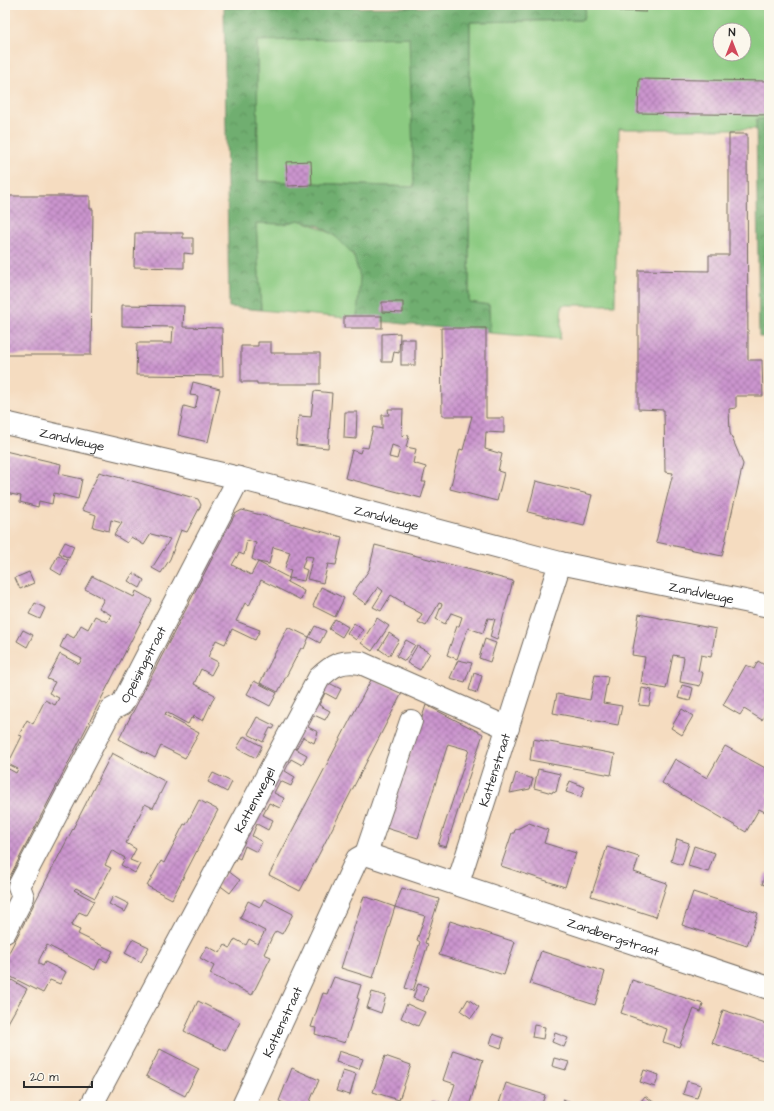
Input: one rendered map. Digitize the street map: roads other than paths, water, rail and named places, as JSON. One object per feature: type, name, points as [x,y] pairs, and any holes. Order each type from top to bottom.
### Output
[{"type":"street","name":"Zandvleuge","points":[[5,423],[239,478],[560,563],[769,606]]},
{"type":"street","name":"Opeisingstraat","points":[[5,932],[23,897],[19,886],[111,710],[122,704],[239,478]]},
{"type":"street","name":"Kattenstraat","points":[[458,884],[560,563]]},
{"type":"street","name":"Kattenwegel","points":[[91,1106],[319,678],[330,667],[347,661],[361,663],[508,728]]},
{"type":"street","name":"Kattenstraat","points":[[243,1106],[357,859],[366,854],[411,721]]},
{"type":"street","points":[[366,854],[458,884]]},
{"type":"street","name":"Zandbergstraat","points":[[458,884],[769,988]]}]
